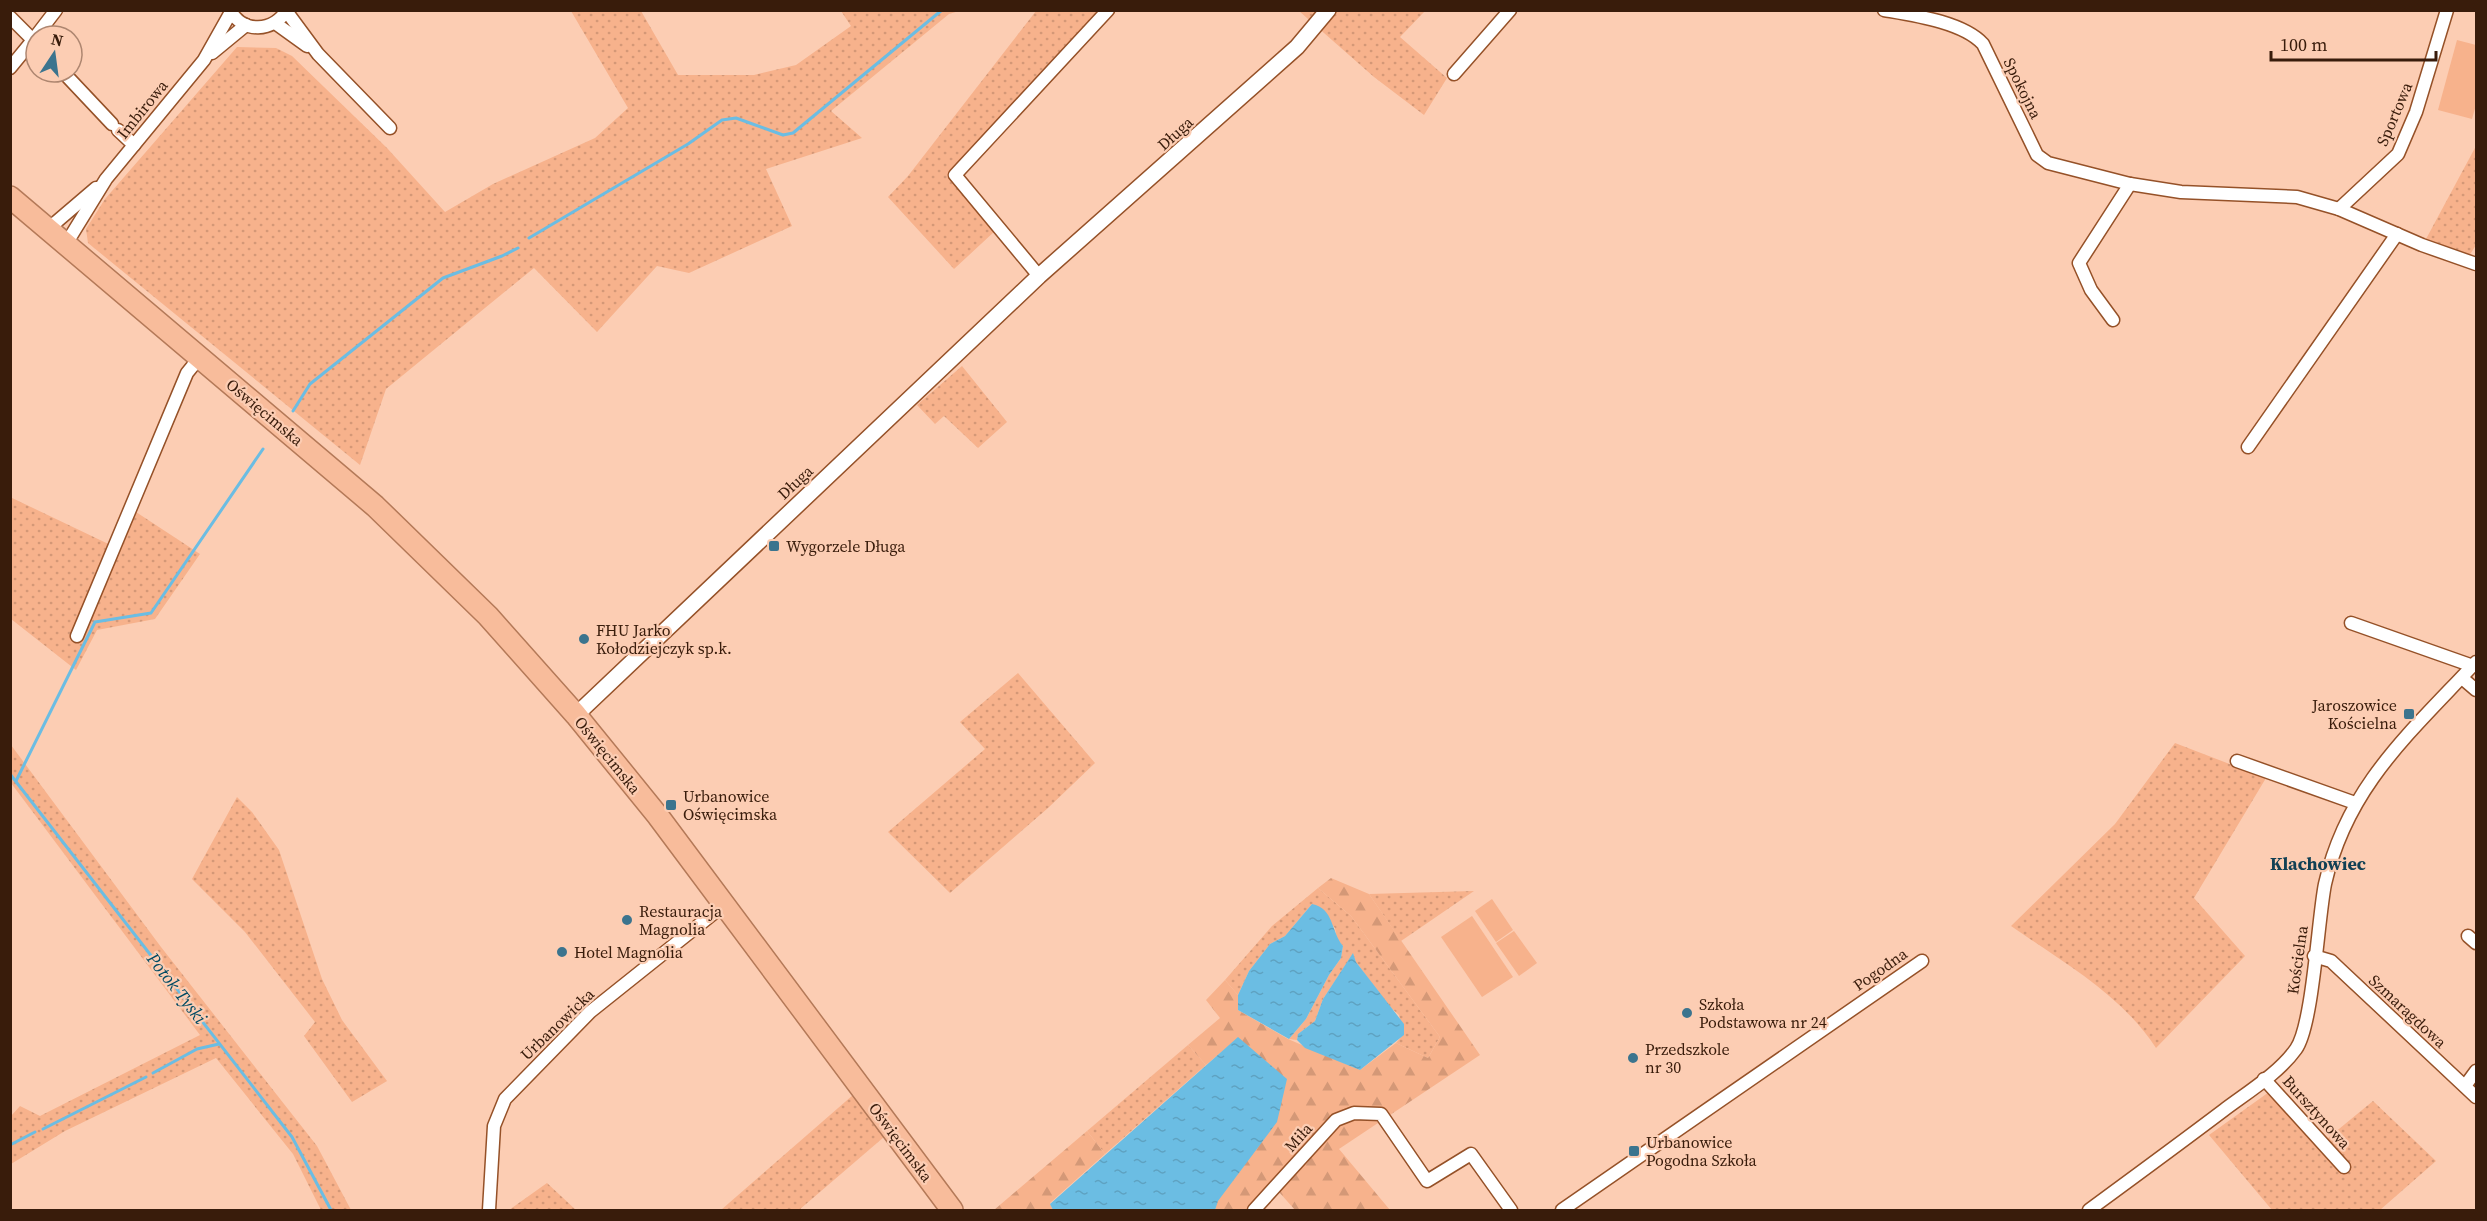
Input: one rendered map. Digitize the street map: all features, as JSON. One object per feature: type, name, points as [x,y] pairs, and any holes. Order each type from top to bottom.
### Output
[{"type":"highway","name":"Oświęcimska","points":[[10,197],[375,506],[482,609],[576,715],[658,816],[952,1210]]},
{"type":"street","points":[[46,24],[56,10]]},
{"type":"street","points":[[1040,276],[955,176],[1108,10]]},
{"type":"street","name":"Długa","points":[[576,715],[1040,276],[1297,47],[1328,10]]},
{"type":"street","points":[[1454,74],[1510,10]]},
{"type":"street","name":"Sportowa","points":[[2339,209],[2398,154],[2416,112],[2447,10]]},
{"type":"street","points":[[230,11],[246,25],[264,27],[275,23],[287,11],[318,54],[390,128]]},
{"type":"street","name":"Imbirowa","points":[[204,60],[230,11]]},
{"type":"street","name":"Spokojna","points":[[1889,11],[1973,33],[1983,44],[2037,154],[2048,163],[2130,184],[2217,196],[2296,197],[2339,209],[2476,264]]},
{"type":"street","points":[[10,16],[24,31]]},
{"type":"street","points":[[275,23],[318,54]]},
{"type":"street","name":"Imbirowa","points":[[66,244],[106,179],[204,60],[246,25]]},
{"type":"street","points":[[10,68],[24,52]]},
{"type":"street","points":[[74,84],[134,145]]},
{"type":"street","name":"Imbirowa","points":[[48,229],[106,179]]},
{"type":"street","points":[[2113,320],[2091,290],[2079,263],[2130,184]]},
{"type":"street","points":[[2248,447],[2397,234]]},
{"type":"street","points":[[77,636],[187,373],[200,357]]},
{"type":"street","points":[[2351,623],[2475,664]]},
{"type":"street","name":"Kościelna","points":[[2089,1210],[2264,1079],[2297,1048],[2305,1019],[2331,861],[2339,837],[2355,803],[2375,772],[2475,664]]},
{"type":"street","points":[[2462,678],[2476,690]]},
{"type":"street","points":[[2236,761],[2355,803]]},
{"type":"street","name":"Urbanowicka","points":[[489,1210],[494,1126],[505,1099],[590,1012],[724,905]]},
{"type":"street","name":"Szmaragdowa","points":[[2314,956],[2331,961],[2476,1096]]},
{"type":"street","name":"Pogodna","points":[[1562,1210],[1922,961]]},
{"type":"street","points":[[2465,1086],[2476,1071]]},
{"type":"street","name":"Bursztynowa","points":[[2264,1079],[2344,1167]]},
{"type":"street","name":"Miła","points":[[1254,1210],[1336,1120],[1354,1113],[1381,1114],[1427,1181],[1471,1154],[1510,1210]]},
{"type":"green space","points":[[571,11],[641,11],[678,75],[754,75],[796,65],[851,26],[841,11],[959,11],[949,14],[831,111],[862,138],[766,169],[792,226],[689,273],[657,266],[597,332],[534,268],[386,389],[360,465],[88,243],[86,229],[105,199],[237,47],[276,48],[292,56],[387,148],[445,212],[493,184],[595,138],[628,108]]},
{"type":"green space","points":[[1036,11],[1102,11],[948,174],[995,231],[954,269],[888,197],[908,176]]},
{"type":"green space","points":[[1299,11],[1425,11],[1400,37],[1447,78],[1424,115],[1374,77]]},
{"type":"green space","points":[[2457,40],[2476,45],[2476,105],[2472,119],[2438,110]]},
{"type":"green space","points":[[2476,146],[2476,245],[2469,256],[2426,239]]},
{"type":"green space","points":[[962,366],[1007,422],[978,448],[944,416],[935,424],[917,405]]},
{"type":"green space","points":[[10,497],[121,550],[136,512],[200,554],[155,619],[97,630],[76,670],[11,619]]},
{"type":"green space","points":[[1018,673],[1095,763],[1048,808],[950,893],[888,832],[985,749],[960,722]]},
{"type":"green space","points":[[2175,743],[2266,778],[2194,898],[2245,956],[2156,1048],[2142,1029],[2108,995],[2011,926],[2115,824]]},
{"type":"green space","points":[[11,745],[161,947],[317,1146],[351,1210],[321,1210],[293,1154],[216,1058],[65,1131],[11,1164],[11,1116],[20,1106],[40,1116],[200,1035],[11,783]]},
{"type":"green space","points":[[237,797],[252,812],[279,850],[322,979],[342,1020],[387,1081],[352,1102],[304,1036],[315,1022],[245,932],[192,879]]},
{"type":"green space","points":[[1331,878],[1369,894],[1480,1055],[1339,1149],[1390,1210],[1295,1210],[1271,1183],[1251,1210],[1215,1210],[1238,1038],[1206,1065],[1188,1045],[1220,1018],[1206,1000],[1225,980],[1238,995],[1238,1010],[1288,1039],[1360,1070],[1396,1043],[1428,1058],[1440,1037],[1351,916],[1318,888]]},
{"type":"green space","points":[[1318,888],[1351,916],[1440,1037],[1428,1058],[1396,1043],[1403,1035],[1399,1015],[1388,1005],[1356,962],[1353,954],[1323,999],[1315,1021],[1298,1034],[1297,1040],[1289,1039],[1306,1019],[1329,975],[1341,958],[1343,946],[1337,939],[1335,928],[1312,904],[1285,936],[1270,944],[1249,971],[1238,995],[1225,980],[1272,926]]},
{"type":"green space","points":[[1474,891],[1401,941],[1369,894]]},
{"type":"green space","points":[[1492,899],[1513,930],[1496,942],[1475,911]]},
{"type":"green space","points":[[1472,916],[1513,977],[1482,997],[1441,937]]},
{"type":"green space","points":[[1514,931],[1537,963],[1519,976],[1496,943]]},
{"type":"green space","points":[[1188,1045],[1206,1065],[1105,1154],[1087,1131]]},
{"type":"green space","points":[[2276,1087],[2328,1138],[2373,1101],[2436,1161],[2380,1210],[2272,1210],[2209,1135]]},
{"type":"green space","points":[[853,1095],[884,1137],[799,1210],[721,1210]]},
{"type":"green space","points":[[1087,1131],[1105,1154],[1050,1203],[1053,1210],[994,1210]]},
{"type":"green space","points":[[547,1183],[576,1210],[509,1210]]},
{"type":"water","points":[[1312,904],[1319,906],[1328,915],[1343,946],[1341,958],[1329,975],[1306,1019],[1289,1039],[1238,1010],[1238,995],[1249,971],[1270,944],[1285,936]]},
{"type":"water","points":[[1353,953],[1356,962],[1404,1024],[1404,1035],[1360,1070],[1305,1048],[1297,1040],[1298,1034],[1315,1021],[1323,999]]},
{"type":"water","points":[[1238,1037],[1287,1079],[1277,1122],[1218,1201],[1215,1210],[1053,1210],[1050,1204]]},
{"type":"waterway","points":[[529,238],[688,144],[722,120],[736,118],[783,135],[793,133],[942,10]]},
{"type":"waterway","points":[[293,411],[310,384],[443,278],[518,248]]},
{"type":"waterway","points":[[16,781],[95,622],[151,613],[263,449]]},
{"type":"waterway","name":"Potok Tyski","points":[[10,774],[292,1137],[331,1210]]},
{"type":"waterway","points":[[153,1073],[197,1049],[219,1044]]},
{"type":"waterway","points":[[43,1129],[146,1077]]},
{"type":"waterway","points":[[10,1145],[35,1132]]},
{"type":"place","name":"Wygorzele Długa","points":[[774,546]]},
{"type":"place","name":"FHU Jarko Kołodziejczyk sp.k.","points":[[584,639]]},
{"type":"place","name":"Jaroszowice Kościelna","points":[[2409,714]]},
{"type":"place","name":"Urbanowice Oświęcimska","points":[[671,805]]},
{"type":"place","name":"Restauracja Magnolia","points":[[627,920]]},
{"type":"place","name":"Hotel Magnolia","points":[[562,952]]},
{"type":"place","name":"Szkoła Podstawowa nr 24","points":[[1687,1013]]},
{"type":"place","name":"Przedszkole nr 30","points":[[1633,1058]]},
{"type":"place","name":"Urbanowice Pogodna Szkoła","points":[[1634,1151]]},
{"type":"district","name":"Klachowiec","points":[[2318,863]]}]
